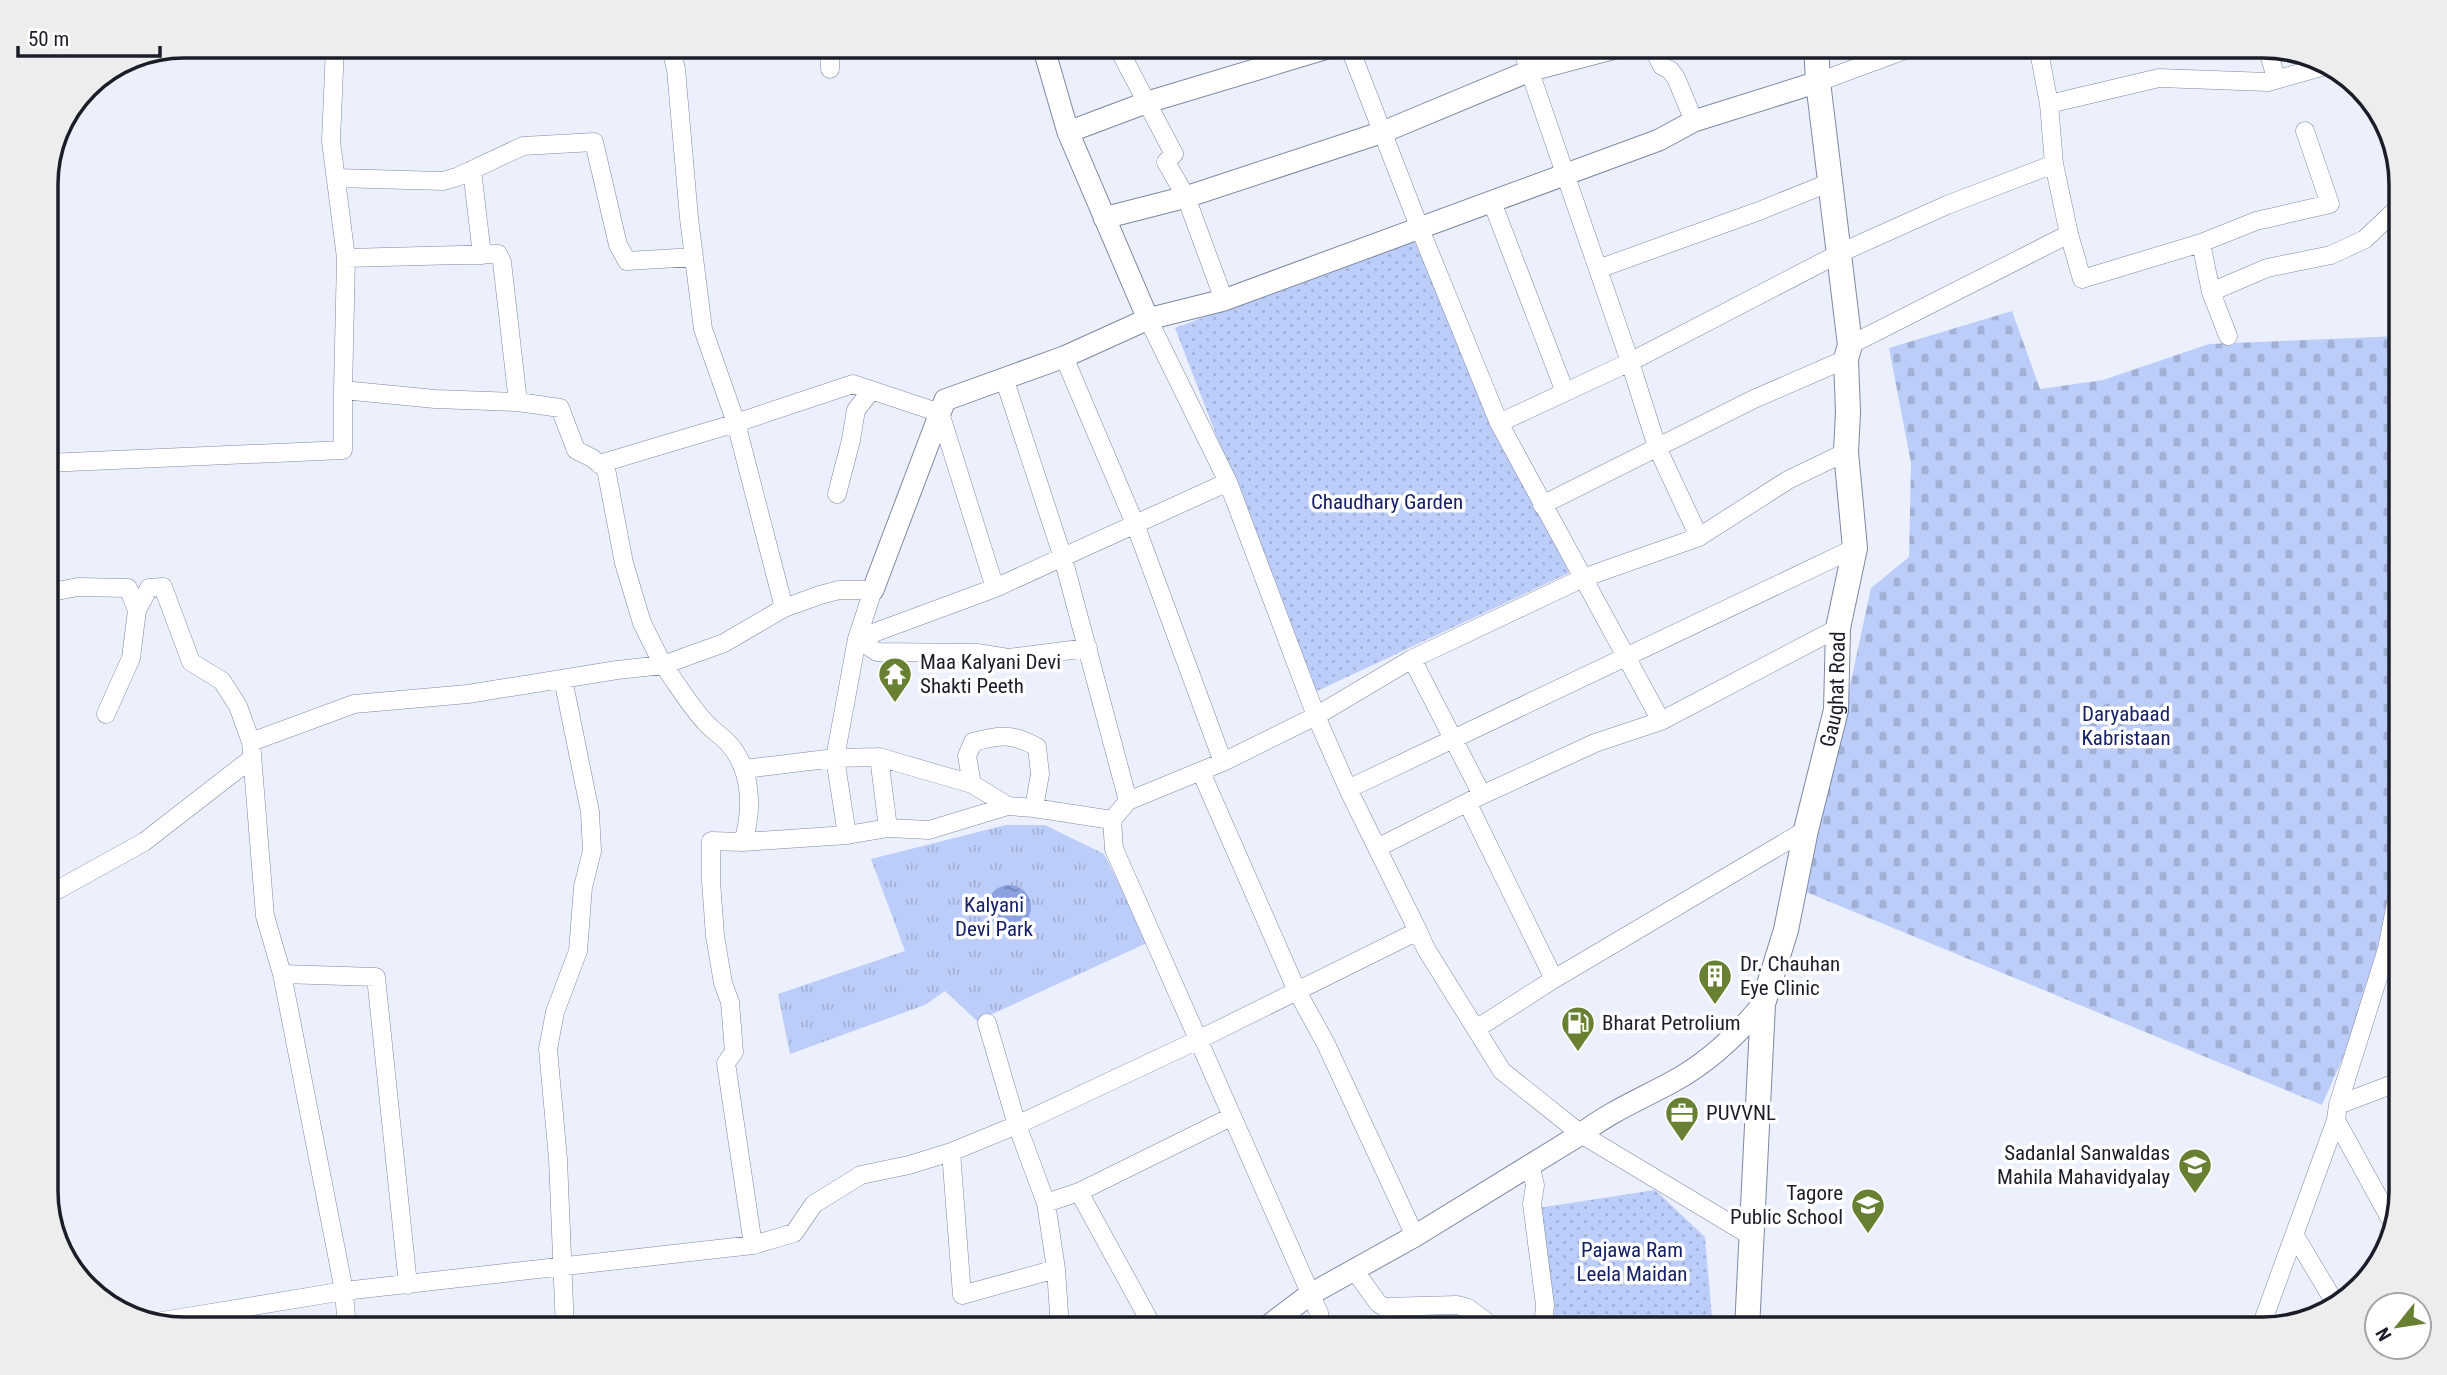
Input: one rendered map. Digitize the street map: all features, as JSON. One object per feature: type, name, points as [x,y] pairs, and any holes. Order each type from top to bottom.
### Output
[{"type":"main road","name":"Gaughat Road","points":[[1748,1317],[1763,1004],[1786,930],[1806,830],[1836,710],[1839,628],[1855,548],[1846,452],[1848,352],[1840,253],[1817,58]]},
{"type":"street","points":[[58,462],[342,450],[346,258],[331,141],[334,58]]},
{"type":"street","points":[[673,58],[703,329],[736,423],[784,608]]},
{"type":"street","points":[[830,58],[830,69]]},
{"type":"street","points":[[1046,58],[1068,132],[1148,319],[1228,482],[1316,716],[1348,789],[1426,949],[1502,1070],[1581,1134],[1751,1236]]},
{"type":"street","points":[[1123,58],[1174,154],[1166,162],[1185,197],[1224,299]]},
{"type":"street","points":[[1068,132],[1147,102],[1294,58]]},
{"type":"street","points":[[1354,58],[1499,423],[1661,721]]},
{"type":"street","points":[[1526,58],[1657,447],[1699,537]]},
{"type":"street","points":[[1104,218],[1185,197],[1383,132],[1531,70],[1577,58]]},
{"type":"street","points":[[1658,58],[1662,66],[1670,70],[1676,78],[1694,121]]},
{"type":"street","points":[[847,835],[835,758],[857,639],[945,400],[1064,356],[1148,319],[1224,299],[1659,140],[1694,121],[1818,82],[1883,58]]},
{"type":"street","points":[[2040,58],[2049,104],[2054,164],[2082,279],[2201,243],[2256,221],[2330,205],[2305,131]]},
{"type":"street","points":[[2270,58],[2276,78]]},
{"type":"street","points":[[2049,104],[2159,78],[2268,82],[2314,69]]},
{"type":"street","points":[[335,178],[443,181],[523,146],[594,142],[618,246],[627,261],[694,257]]},
{"type":"street","points":[[1499,423],[1630,362],[1840,253],[1947,205],[2054,164]]},
{"type":"street","points":[[472,170],[482,255]]},
{"type":"street","points":[[1598,269],[1831,182]]},
{"type":"street","points":[[1492,202],[1565,392]]},
{"type":"street","points":[[2210,292],[2267,268],[2331,255],[2365,239],[2389,216]]},
{"type":"street","points":[[1542,505],[1848,352],[2069,234]]},
{"type":"street","points":[[2201,243],[2210,292],[2228,336]]},
{"type":"street","points":[[346,258],[499,254],[518,401]]},
{"type":"street","points":[[1064,356],[1135,524],[1223,762]]},
{"type":"street","points":[[1004,378],[1063,558],[1128,801]]},
{"type":"street","points":[[599,464],[853,384],[940,412]]},
{"type":"street","points":[[343,390],[435,399],[518,401],[560,408],[576,450],[606,470],[624,563],[642,623],[663,665],[705,722],[730,744],[745,769],[748,778],[748,825],[743,842]]},
{"type":"street","points":[[837,494],[856,410],[871,391]]},
{"type":"street","points":[[940,412],[995,588]]},
{"type":"street","points":[[1319,1317],[1114,849],[1112,820],[1128,801],[1201,772],[1316,716],[1412,659],[1583,578],[1699,537],[1788,480],[1846,452]]},
{"type":"street","points":[[857,639],[995,588],[1228,482]]},
{"type":"street","points":[[1348,789],[1855,548]]},
{"type":"street","points":[[58,591],[78,587],[128,588],[137,610]]},
{"type":"street","points":[[106,713],[131,658],[137,610],[149,588],[163,587],[191,662],[222,681],[238,706],[251,750],[265,916],[282,974],[344,1291],[346,1317]]},
{"type":"street","points":[[58,890],[144,842],[251,750],[354,704],[468,694],[663,665],[724,643],[784,608],[839,590],[873,590]]},
{"type":"street","points":[[1377,848],[1595,743],[1661,721],[1839,628]]},
{"type":"street","points":[[857,639],[877,652],[977,653],[1008,658],[1088,648]]},
{"type":"street","points":[[1412,659],[1453,738],[1475,800],[1554,979]]},
{"type":"street","points":[[563,680],[590,812],[592,851],[583,887],[578,951],[555,1012],[548,1049],[558,1159],[565,1317]]},
{"type":"street","points":[[972,784],[967,756],[973,742],[1017,736],[1037,747],[1040,774],[1034,808]]},
{"type":"street","points":[[745,769],[835,758],[878,757],[972,784],[1007,806]]},
{"type":"street","points":[[878,757],[888,828]]},
{"type":"street","points":[[1201,772],[1297,991],[1326,1044],[1415,1236]]},
{"type":"street","points":[[753,1245],[726,1063],[734,1052],[730,1002],[723,983],[715,936],[711,841],[743,842],[847,835],[888,828],[929,830],[1007,806],[1112,820]]},
{"type":"street","points":[[1476,1029],[1554,979],[1806,830]]},
{"type":"street","points":[[199,1317],[344,1291],[753,1245],[794,1233],[814,1204],[861,1175],[909,1165],[951,1152],[1017,1125],[1198,1040],[1419,931]]},
{"type":"street","points":[[2265,1317],[2337,1113],[2389,939]]},
{"type":"street","points":[[282,974],[376,977],[408,1284]]},
{"type":"street","points":[[1280,1317],[1309,1295],[1415,1236],[1581,1134],[1606,1115],[1676,1080],[1715,1053],[1743,1028],[1763,1004]]},
{"type":"street","points":[[987,1023],[1017,1125],[1046,1203],[1056,1269],[1059,1317]]},
{"type":"street","points":[[2337,1113],[2389,1090]]},
{"type":"street","points":[[2337,1113],[2387,1212]]},
{"type":"street","points":[[1046,1203],[1080,1192],[1231,1117]]},
{"type":"street","points":[[951,1152],[962,1295],[1056,1269]]},
{"type":"street","points":[[1530,1165],[1535,1185],[1532,1204],[1545,1305],[1544,1317]]},
{"type":"street","points":[[1080,1192],[1148,1317]]},
{"type":"street","points":[[2295,1236],[2331,1297]]},
{"type":"street","points":[[1354,1270],[1378,1303],[1384,1307],[1457,1305],[1468,1308],[1480,1317]]},
{"type":"green space","name":"Chaudhary Garden","points":[[1413,239],[1569,573],[1315,692],[1175,328]]},
{"type":"green space","name":"Daryabaad Kabristaan","points":[[2012,311],[2040,389],[2103,380],[2209,344],[2389,336],[2389,902],[2367,989],[2341,1062],[2322,1105],[1806,892],[1871,588],[1909,557],[1911,463],[1889,348]]},
{"type":"green space","name":"Kalyani Devi Park","points":[[1006,825],[1045,825],[1104,854],[1149,942],[977,1021],[945,991],[925,1005],[790,1054],[778,994],[905,951],[871,859]]},
{"type":"green space","name":"Pajawa Ram Leela Maidan","points":[[1655,1190],[1705,1237],[1712,1317],[1547,1317],[1538,1208]]},
{"type":"water","points":[[1009,885],[1018,886],[1025,891],[1030,898],[1030,916],[1025,923],[1018,928],[1009,929],[1000,928],[993,923],[988,916],[987,907],[988,898],[993,891],[1000,886]]},
{"type":"place","name":"Maa Kalyani Devi Shakti Peeth","points":[[895,704]]},
{"type":"place","name":"Dr. Chauhan Eye Clinic","points":[[1715,1006]]},
{"type":"place","name":"Bharat Petrolium","points":[[1578,1053]]},
{"type":"place","name":"PUVVNL","points":[[1682,1143]]},
{"type":"place","name":"Sadanlal Sanwaldas Mahila Mahavidyalay","points":[[2195,1195]]},
{"type":"place","name":"Tagore Public School","points":[[1868,1235]]}]
